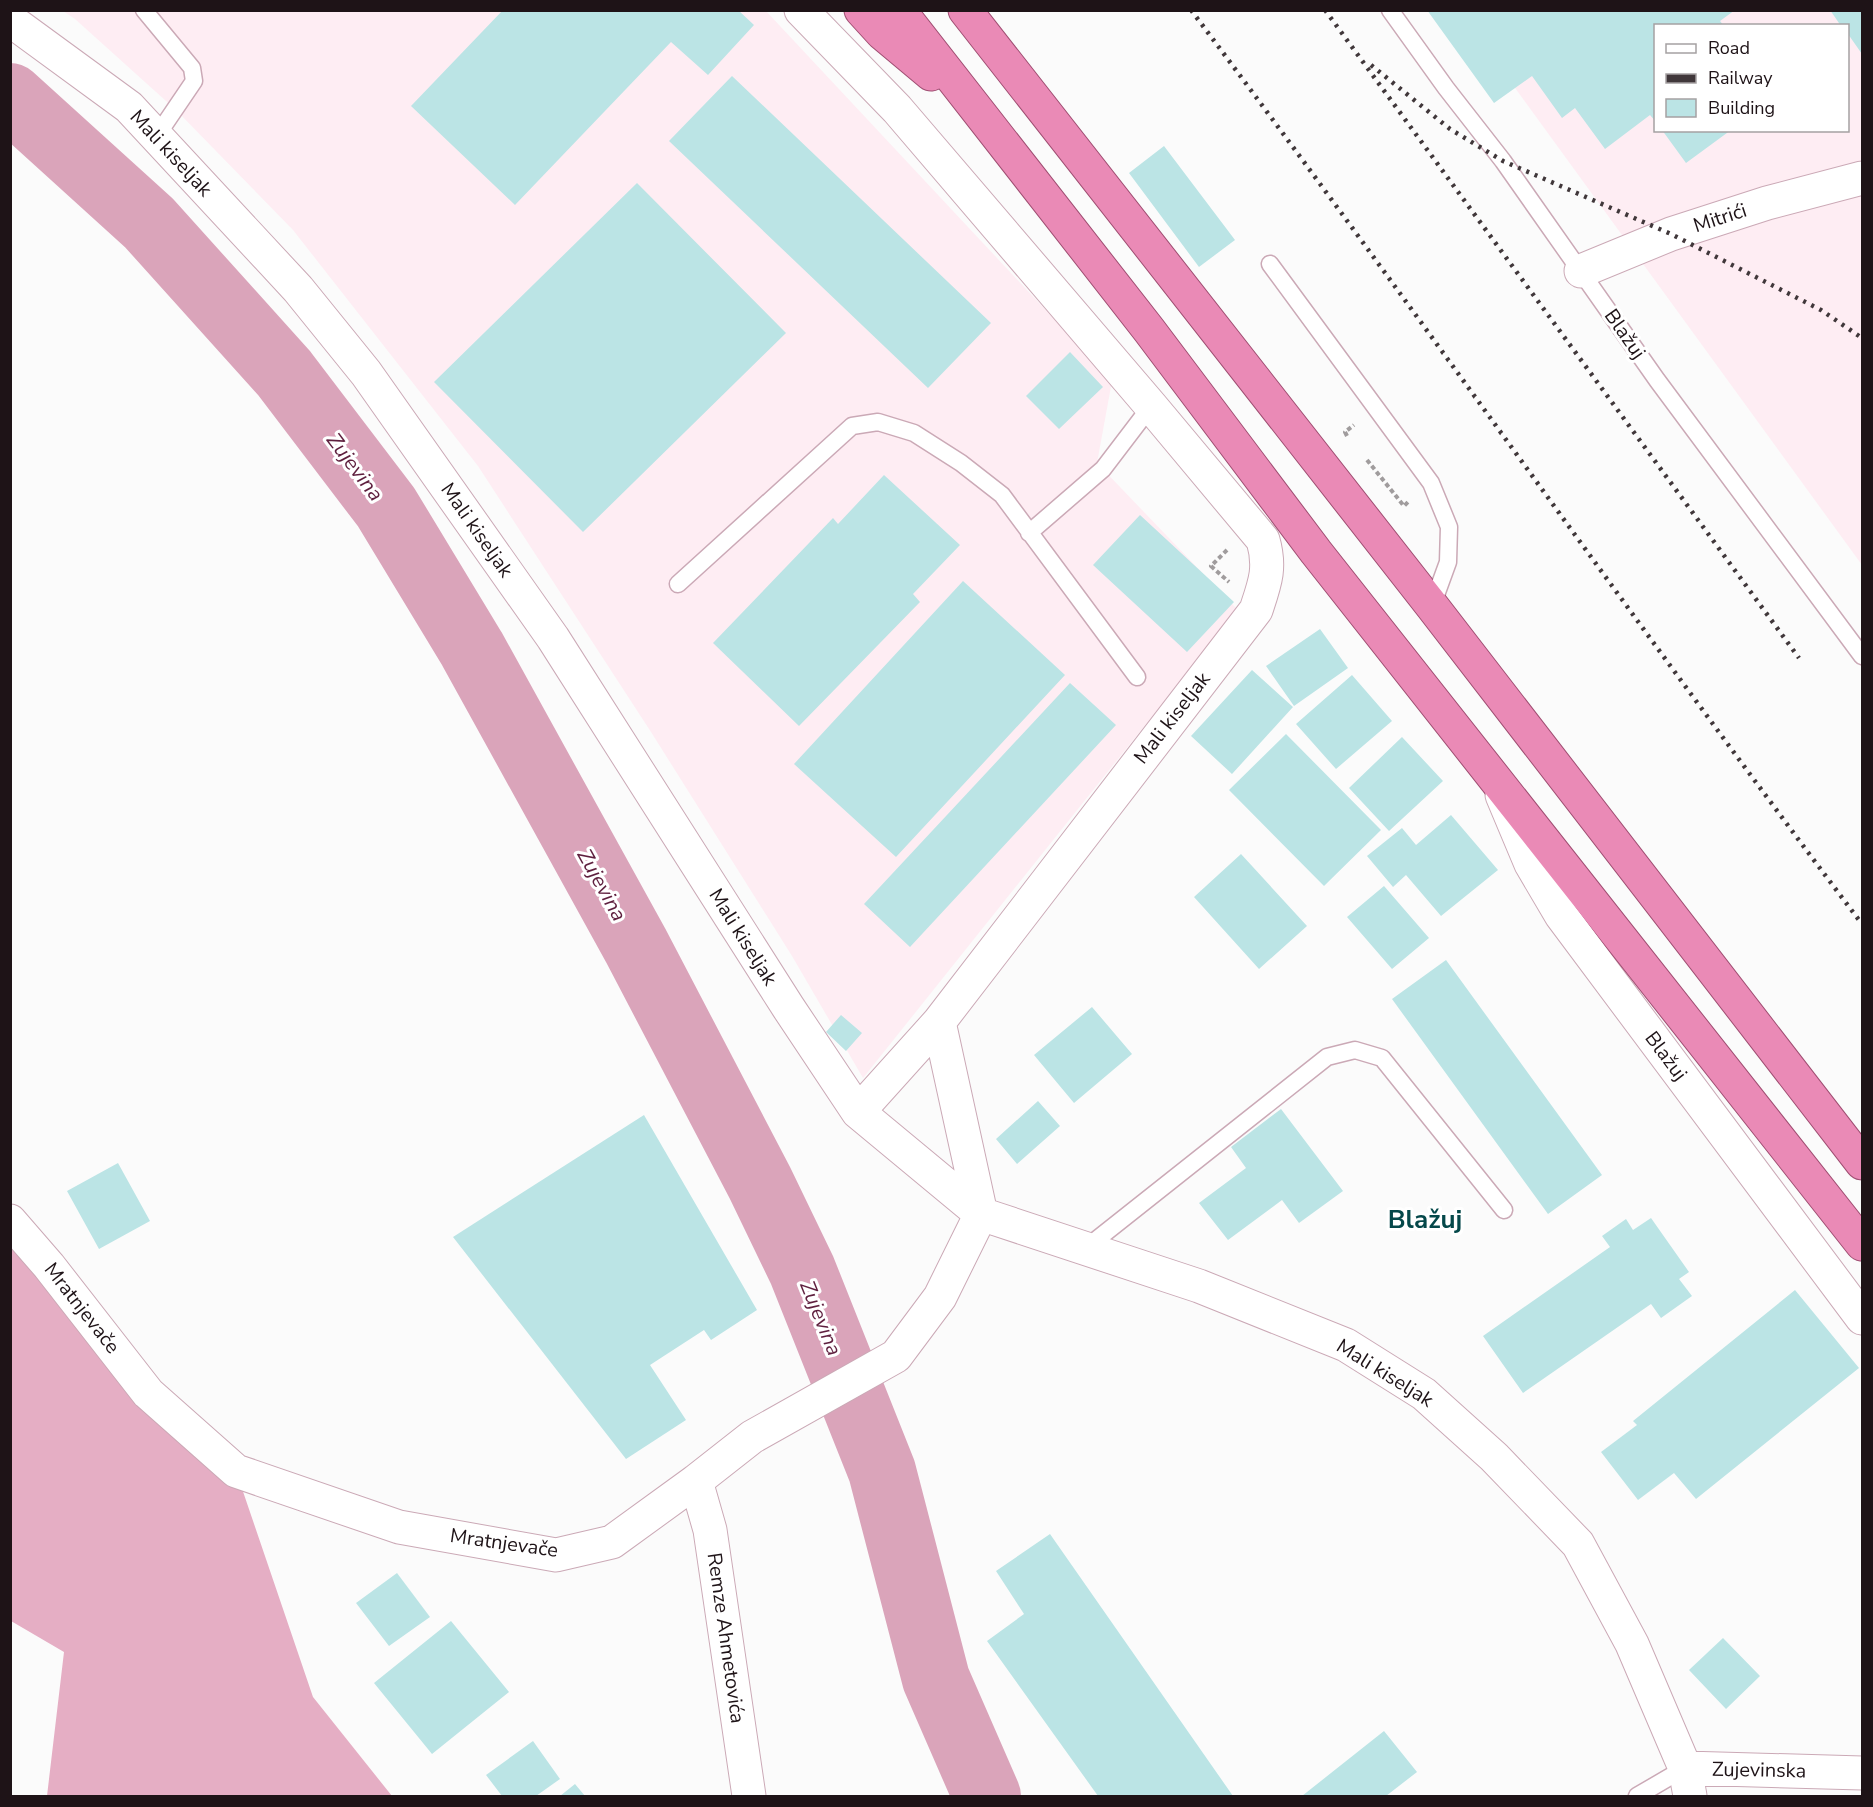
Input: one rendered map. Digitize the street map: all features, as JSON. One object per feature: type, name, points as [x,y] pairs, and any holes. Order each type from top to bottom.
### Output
[{"type":"highway","points":[[861,10],[882,33],[923,69],[967,99]]},
{"type":"highway","points":[[898,10],[1149,330],[1316,552],[1863,1244]]},
{"type":"highway","points":[[964,10],[1432,606],[1863,1163]]},
{"type":"street","name":"Mali kiseljak","points":[[801,10],[897,109],[1263,540],[1268,556],[1264,588],[1256,610],[939,1022],[858,1112]]},
{"type":"street","name":"Mali kiseljak","points":[[10,20],[129,107],[298,289],[380,391],[553,638],[788,1007],[858,1112],[981,1214],[1199,1286],[1346,1345],[1424,1394],[1494,1457],[1578,1544],[1632,1644],[1688,1782]]},
{"type":"street","name":"Mitrići","points":[[1581,271],[1671,234],[1767,203],[1863,178]]},
{"type":"street","name":"Blažuj","points":[[1495,780],[1531,864],[1561,915],[1863,1318]]},
{"type":"street","points":[[939,1022],[981,1214]]},
{"type":"street","name":"Mratnjevače","points":[[10,1221],[49,1266],[148,1393],[236,1471],[399,1527],[556,1555],[612,1542],[752,1437],[896,1356],[940,1297],[981,1214]]},
{"type":"street","name":"Remze Ahmetovića","points":[[696,1481],[710,1530],[749,1797]]},
{"type":"street","name":"Zujevinska","points":[[1688,1782],[1863,1773]]},
{"type":"lane","points":[[144,10],[192,68],[194,81],[156,137]]},
{"type":"lane","name":"Blažuj","points":[[1390,10],[1446,88],[1503,161],[1656,380],[1863,656]]},
{"type":"lane","points":[[1270,264],[1431,483],[1449,526],[1448,562],[1432,606]]},
{"type":"lane","points":[[1029,532],[1103,469],[1151,406]]},
{"type":"lane","points":[[678,584],[852,426],[878,422],[914,433],[961,463],[1002,495],[1137,677]]},
{"type":"lane","points":[[1086,1248],[1327,1057],[1355,1050],[1382,1058],[1503,1210]]},
{"type":"lane","points":[[1637,1797],[1688,1782]]},
{"type":"path","points":[[1364,456],[1404,506]]},
{"type":"path","points":[[1211,566],[1234,544]]},
{"type":"shaded area","points":[[63,11],[766,11],[1112,381],[1097,463],[1236,608],[863,1078],[792,956],[651,732],[478,466],[293,230],[176,110],[75,19]]},
{"type":"shaded area","points":[[1459,11],[1862,11],[1862,565]]},
{"type":"shaded area","points":[[10,1225],[236,1471],[313,1697],[392,1796],[47,1796],[64,1652],[11,1621]]},
{"type":"building","points":[[503,10],[738,10],[754,25],[708,75],[671,42],[515,205],[411,106]]},
{"type":"building","points":[[1427,10],[1735,10],[1720,21],[1722,24],[1654,24],[1654,120],[1650,115],[1605,149],[1575,108],[1562,118],[1532,76],[1494,103]]},
{"type":"building","points":[[1830,10],[1862,10],[1862,54],[1849,35],[1849,24],[1840,24]]},
{"type":"building","points":[[732,76],[991,323],[928,388],[669,141]]},
{"type":"building","points":[[1663,132],[1728,132],[1686,163]]},
{"type":"building","points":[[1164,146],[1235,240],[1199,267],[1129,173]]},
{"type":"building","points":[[637,183],[786,333],[583,532],[434,382]]},
{"type":"building","points":[[1070,352],[1103,387],[1059,429],[1026,396]]},
{"type":"building","points":[[884,475],[960,545],[913,594],[920,602],[799,726],[713,643],[833,518],[838,524]]},
{"type":"building","points":[[1140,515],[1234,602],[1187,652],[1093,565]]},
{"type":"building","points":[[963,581],[1065,675],[896,857],[794,764]]},
{"type":"building","points":[[1320,629],[1348,668],[1294,706],[1266,666]]},
{"type":"building","points":[[1252,670],[1293,707],[1232,774],[1191,736]]},
{"type":"building","points":[[1352,675],[1392,721],[1336,769],[1296,724]]},
{"type":"building","points":[[1070,683],[1116,725],[910,947],[864,904]]},
{"type":"building","points":[[1286,734],[1381,830],[1324,886],[1229,790]]},
{"type":"building","points":[[1402,737],[1443,781],[1389,831],[1349,788]]},
{"type":"building","points":[[1451,815],[1498,870],[1441,916],[1406,875],[1393,887],[1367,856],[1402,828],[1416,845]]},
{"type":"building","points":[[1241,854],[1307,926],[1259,969],[1194,897]]},
{"type":"building","points":[[1384,886],[1429,938],[1392,969],[1347,917]]},
{"type":"building","points":[[1446,960],[1602,1175],[1548,1214],[1392,999]]},
{"type":"building","points":[[1092,1007],[1132,1054],[1074,1103],[1034,1055]]},
{"type":"building","points":[[841,1015],[862,1033],[846,1051],[826,1032]]},
{"type":"building","points":[[1038,1101],[1060,1126],[1017,1164],[996,1139]]},
{"type":"building","points":[[1281,1109],[1343,1191],[1299,1223],[1282,1200],[1228,1240],[1199,1203],[1246,1168],[1231,1147]]},
{"type":"building","points":[[644,1115],[757,1310],[711,1340],[704,1330],[650,1365],[686,1420],[626,1459],[453,1237]]},
{"type":"building","points":[[118,1163],[150,1221],[99,1249],[67,1191]]},
{"type":"building","points":[[1651,1218],[1689,1272],[1679,1279],[1692,1296],[1661,1318],[1651,1304],[1523,1393],[1483,1336],[1610,1247],[1602,1236],[1626,1219],[1633,1230]]},
{"type":"building","points":[[1795,1290],[1859,1368],[1696,1499],[1674,1473],[1638,1500],[1601,1452],[1637,1425],[1633,1421]]},
{"type":"building","points":[[1050,1534],[1233,1796],[1098,1796],[987,1641],[1024,1614],[996,1571]]},
{"type":"building","points":[[397,1573],[430,1617],[389,1646],[356,1603]]},
{"type":"building","points":[[451,1621],[509,1692],[432,1754],[374,1683]]},
{"type":"building","points":[[1723,1638],[1760,1676],[1726,1709],[1689,1670]]},
{"type":"building","points":[[1384,1731],[1417,1772],[1386,1796],[1302,1796]]},
{"type":"building","points":[[533,1741],[560,1779],[536,1796],[502,1796],[486,1775]]},
{"type":"building","points":[[575,1784],[585,1796],[560,1796]]},
{"type":"waterway","name":"Zujevina","points":[[10,97],[149,223],[284,373],[386,507],[472,649],[636,946],[760,1183],[802,1270],[882,1471],[936,1679],[987,1796]]},
{"type":"railway","points":[[1191,10],[1360,238],[1693,697],[1862,924]]},
{"type":"railway","points":[[1325,10],[1799,658]]},
{"type":"railway","points":[[1371,65],[1450,129],[1503,161],[1671,234],[1821,310],[1862,338]]},
{"type":"district","name":"Blažuj","points":[[1425,1219]]}]
